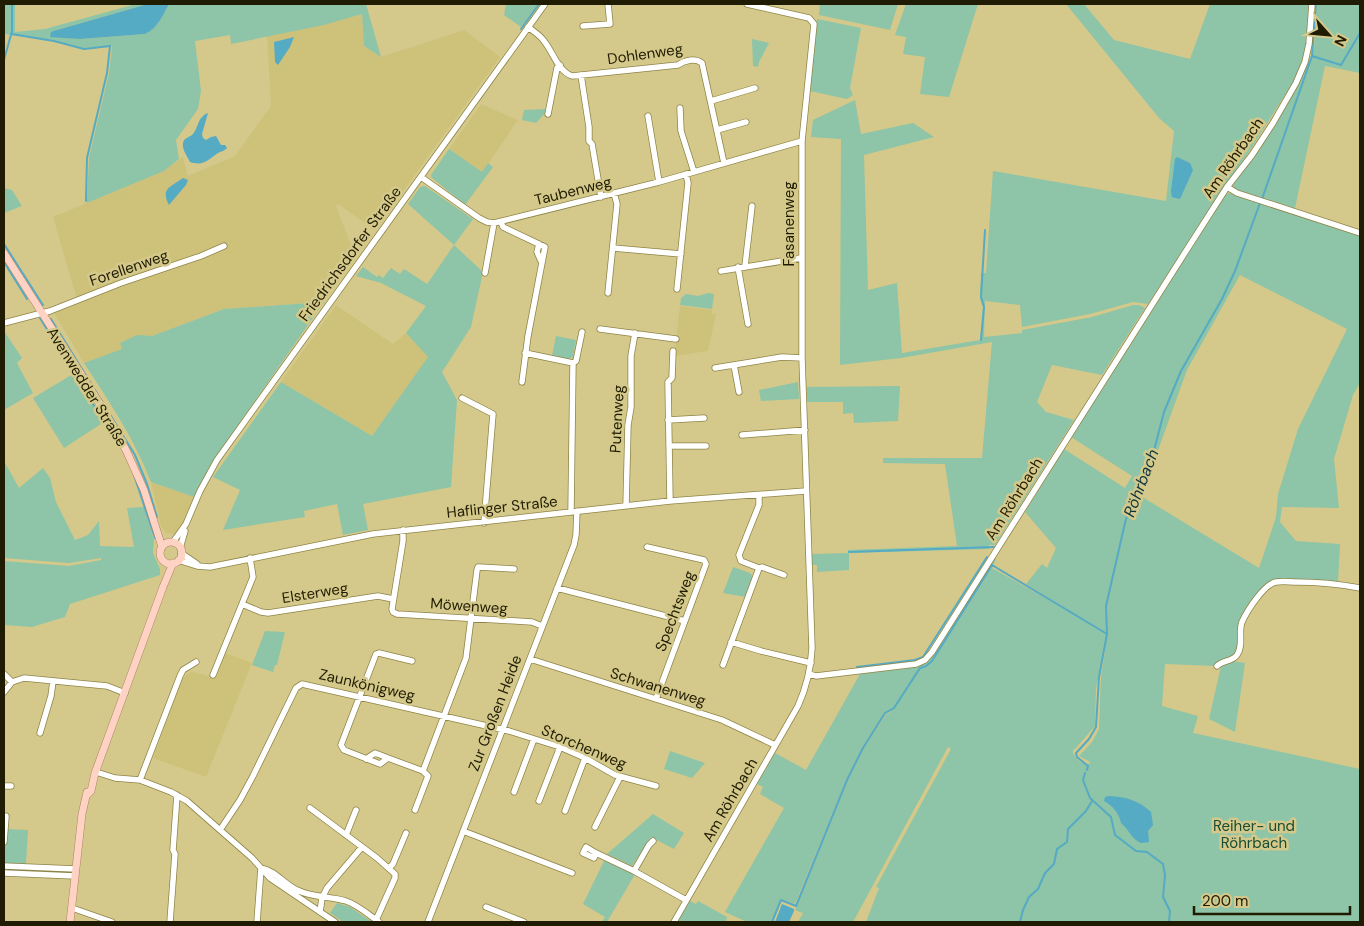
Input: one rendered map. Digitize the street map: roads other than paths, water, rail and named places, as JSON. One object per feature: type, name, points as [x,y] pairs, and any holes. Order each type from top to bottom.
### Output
[{"type":"main road","name":"Avenwedder Straße","points":[[4,253],[103,409],[126,450],[136,470],[157,528],[168,544],[160,556],[165,562]]},
{"type":"main road","points":[[70,922],[82,814],[87,796],[91,791],[95,773],[163,588],[181,550],[168,544]]},
{"type":"main road","points":[[163,588],[166,574],[165,562],[176,562]]},
{"type":"street","name":"Friedrichsdorfer Straße","points":[[181,550],[186,524],[204,483],[217,460],[545,4]]},
{"type":"street","points":[[583,26],[610,24],[608,4]]},
{"type":"street","name":"Fasanenweg","points":[[747,4],[812,20],[814,24],[802,140],[802,358],[812,648],[810,674]]},
{"type":"street","name":"Am Röhrbach","points":[[674,922],[798,706],[810,674],[816,676],[916,664],[929,656],[1227,187],[1252,155],[1273,123],[1305,62],[1309,44],[1312,4]]},
{"type":"street","points":[[528,27],[543,39],[567,74],[581,76],[590,141],[601,197]]},
{"type":"street","name":"Dohlenweg","points":[[581,76],[678,65],[684,61],[698,60],[702,62],[724,163]]},
{"type":"street","points":[[548,114],[557,68],[560,65]]},
{"type":"street","points":[[711,101],[755,88]]},
{"type":"street","points":[[680,108],[681,131],[694,172]]},
{"type":"street","points":[[648,116],[659,182]]},
{"type":"street","points":[[717,130],[746,122]]},
{"type":"street","name":"Taubenweg","points":[[498,222],[659,182],[802,140]]},
{"type":"street","points":[[677,289],[688,183],[686,174]]},
{"type":"street","points":[[420,177],[478,218],[487,222],[498,222],[503,227],[545,247],[525,353],[522,382]]},
{"type":"street","points":[[1227,187],[1237,193],[1360,232]]},
{"type":"street","points":[[608,293],[617,204],[614,193]]},
{"type":"street","points":[[746,266],[752,206]]},
{"type":"street","points":[[485,273],[498,222]]},
{"type":"street","name":"Forellenweg","points":[[4,323],[42,312],[224,246]]},
{"type":"street","points":[[614,248],[681,254]]},
{"type":"street","points":[[721,271],[802,258]]},
{"type":"street","points":[[738,267],[748,324]]},
{"type":"street","points":[[600,328],[676,339]]},
{"type":"street","name":"Zur Großen Heide","points":[[428,922],[576,535],[574,512],[573,363],[576,361],[582,332]]},
{"type":"street","name":"Putenweg","points":[[626,506],[631,356],[635,333]]},
{"type":"street","points":[[670,501],[668,382],[672,378],[673,351]]},
{"type":"street","points":[[525,353],[573,363]]},
{"type":"street","points":[[715,368],[782,357],[802,358]]},
{"type":"street","points":[[734,365],[739,392]]},
{"type":"street","points":[[462,398],[493,414],[484,523]]},
{"type":"street","points":[[668,420],[704,418]]},
{"type":"street","points":[[742,435],[805,430]]},
{"type":"street","points":[[669,446],[706,446]]},
{"type":"street","name":"Haflinger Straße","points":[[176,562],[203,567],[373,534],[403,530],[484,523],[670,501],[806,492]]},
{"type":"street","points":[[759,495],[759,504],[739,555],[741,561],[784,575]]},
{"type":"street","name":"Friedrichsdorfer Straße","points":[[168,544],[186,524]]},
{"type":"street","points":[[393,599],[403,541],[403,530]]},
{"type":"street","name":"Spechtsweg","points":[[647,547],[704,560],[706,564],[656,699]]},
{"type":"street","points":[[181,550],[203,567]]},
{"type":"street","points":[[213,675],[252,576],[250,558]]},
{"type":"street","points":[[423,771],[466,658],[478,567],[514,569]]},
{"type":"street","points":[[723,665],[759,568]]},
{"type":"street","points":[[1217,666],[1237,655],[1241,644],[1242,623],[1262,592],[1275,582],[1314,582],[1360,588]]},
{"type":"street","points":[[557,588],[684,621]]},
{"type":"street","name":"Elsterweg","points":[[242,604],[268,613],[378,596],[393,599]]},
{"type":"street","name":"Möwenweg","points":[[393,599],[392,609],[397,614],[532,622],[542,626]]},
{"type":"street","points":[[732,642],[761,652],[811,663]]},
{"type":"street","points":[[412,661],[379,652],[376,654],[341,747],[380,764],[388,758],[423,771],[428,776],[415,810]]},
{"type":"street","name":"Schwanenweg","points":[[530,659],[722,720],[776,745]]},
{"type":"street","points":[[140,780],[180,676],[184,670],[196,662]]},
{"type":"street","points":[[4,674],[12,682]]},
{"type":"street","points":[[4,692],[12,682],[24,678],[107,686],[125,693]]},
{"type":"street","points":[[40,732],[51,696],[53,681]]},
{"type":"street","name":"Zaunkönigweg","points":[[220,830],[240,800],[299,685],[306,684],[502,730]]},
{"type":"street","name":"Storchenweg","points":[[502,730],[560,747],[620,777],[656,786]]},
{"type":"street","points":[[514,792],[534,739]]},
{"type":"street","points":[[539,800],[560,747]]},
{"type":"street","points":[[565,811],[585,758]]},
{"type":"street","points":[[95,773],[116,778],[140,780],[177,795],[192,805],[270,878],[335,922]]},
{"type":"street","points":[[595,827],[620,777]]},
{"type":"street","points":[[4,786],[11,786]]},
{"type":"street","points":[[170,922],[175,854],[172,850],[177,795]]},
{"type":"street","points":[[261,868],[270,870],[299,891],[322,898],[351,903],[378,921],[395,874],[310,808]]},
{"type":"street","points":[[346,835],[356,810]]},
{"type":"street","points":[[4,842],[6,816]]},
{"type":"street","points":[[463,831],[572,873]]},
{"type":"street","points":[[388,868],[393,864],[406,833]]},
{"type":"street","points":[[634,871],[653,841]]},
{"type":"street","points":[[320,912],[322,909],[322,898],[327,888],[362,847]]},
{"type":"street","points":[[596,852],[686,900]]},
{"type":"street","points":[[4,866],[75,873]]},
{"type":"street","points":[[257,922],[261,868]]},
{"type":"street","points":[[4,873],[75,873]]},
{"type":"street","points":[[486,907],[524,922]]},
{"type":"street","points":[[72,908],[112,922]]},
{"type":"water","points":[[148,4],[169,4],[156,25],[145,34],[80,39],[50,37],[51,32]]},
{"type":"water","points":[[294,37],[278,65],[275,62],[274,42]]},
{"type":"water","points":[[208,113],[202,134],[203,138],[206,140],[216,136],[221,145],[225,145],[227,148],[203,163],[190,162],[184,151],[184,141],[192,135],[202,117]]},
{"type":"water","points":[[1177,157],[1190,163],[1193,170],[1180,199],[1172,197],[1171,191],[1175,159]]},
{"type":"water","points":[[183,178],[188,180],[186,185],[169,205],[166,191]]},
{"type":"water","points":[[1105,797],[1132,800],[1151,812],[1153,825],[1148,831],[1149,842],[1141,843],[1132,836],[1121,823],[1115,810],[1104,801]]},
{"type":"water","points":[[782,904],[794,909],[794,911],[789,922],[775,922]]},
{"type":"waterway","points":[[4,60],[12,31],[12,4]]},
{"type":"waterway","points":[[521,29],[539,4]]},
{"type":"waterway","name":"Röhrbach","points":[[1262,199],[1312,56],[1316,4]]},
{"type":"waterway","name":"Röhrbach","points":[[1312,56],[1341,65],[1360,33]]},
{"type":"waterway","points":[[11,34],[54,41],[84,49],[110,46],[107,73],[87,158],[86,201]]},
{"type":"waterway","name":"Röhrbach","points":[[1087,770],[1088,766],[1077,757],[1076,753],[1089,739],[1096,727],[1099,677],[1107,634],[1106,606],[1131,502],[1137,487],[1150,466],[1164,412],[1181,371],[1222,299],[1235,271],[1260,203]]},
{"type":"waterway","points":[[981,340],[984,307],[981,297],[985,230]]},
{"type":"waterway","points":[[4,244],[43,305]]},
{"type":"waterway","points":[[4,262],[27,299]]},
{"type":"waterway","points":[[40,318],[71,368]]},
{"type":"waterway","points":[[51,319],[135,455],[147,484],[157,517]]},
{"type":"waterway","points":[[74,374],[121,448]]},
{"type":"waterway","points":[[134,475],[155,538]]},
{"type":"waterway","points":[[849,552],[994,547]]},
{"type":"waterway","points":[[857,667],[915,660],[923,657],[987,557]]},
{"type":"waterway","points":[[772,922],[781,900],[796,906],[847,780],[863,748],[885,713],[894,708],[920,668],[932,661],[992,565],[1107,634]]},
{"type":"waterway","name":"Röhrbach","points":[[1085,773],[1083,780],[1090,798],[1111,817],[1115,835],[1136,851],[1147,852],[1163,864],[1165,875],[1163,897],[1170,911],[1169,922]]},
{"type":"waterway","points":[[1020,922],[1029,897],[1038,889],[1045,873],[1054,864],[1057,849],[1067,842],[1068,829],[1086,811],[1092,801]]},
{"type":"park label","name":"Reiher- und Röhrbach","points":[[1254,834]]}]
